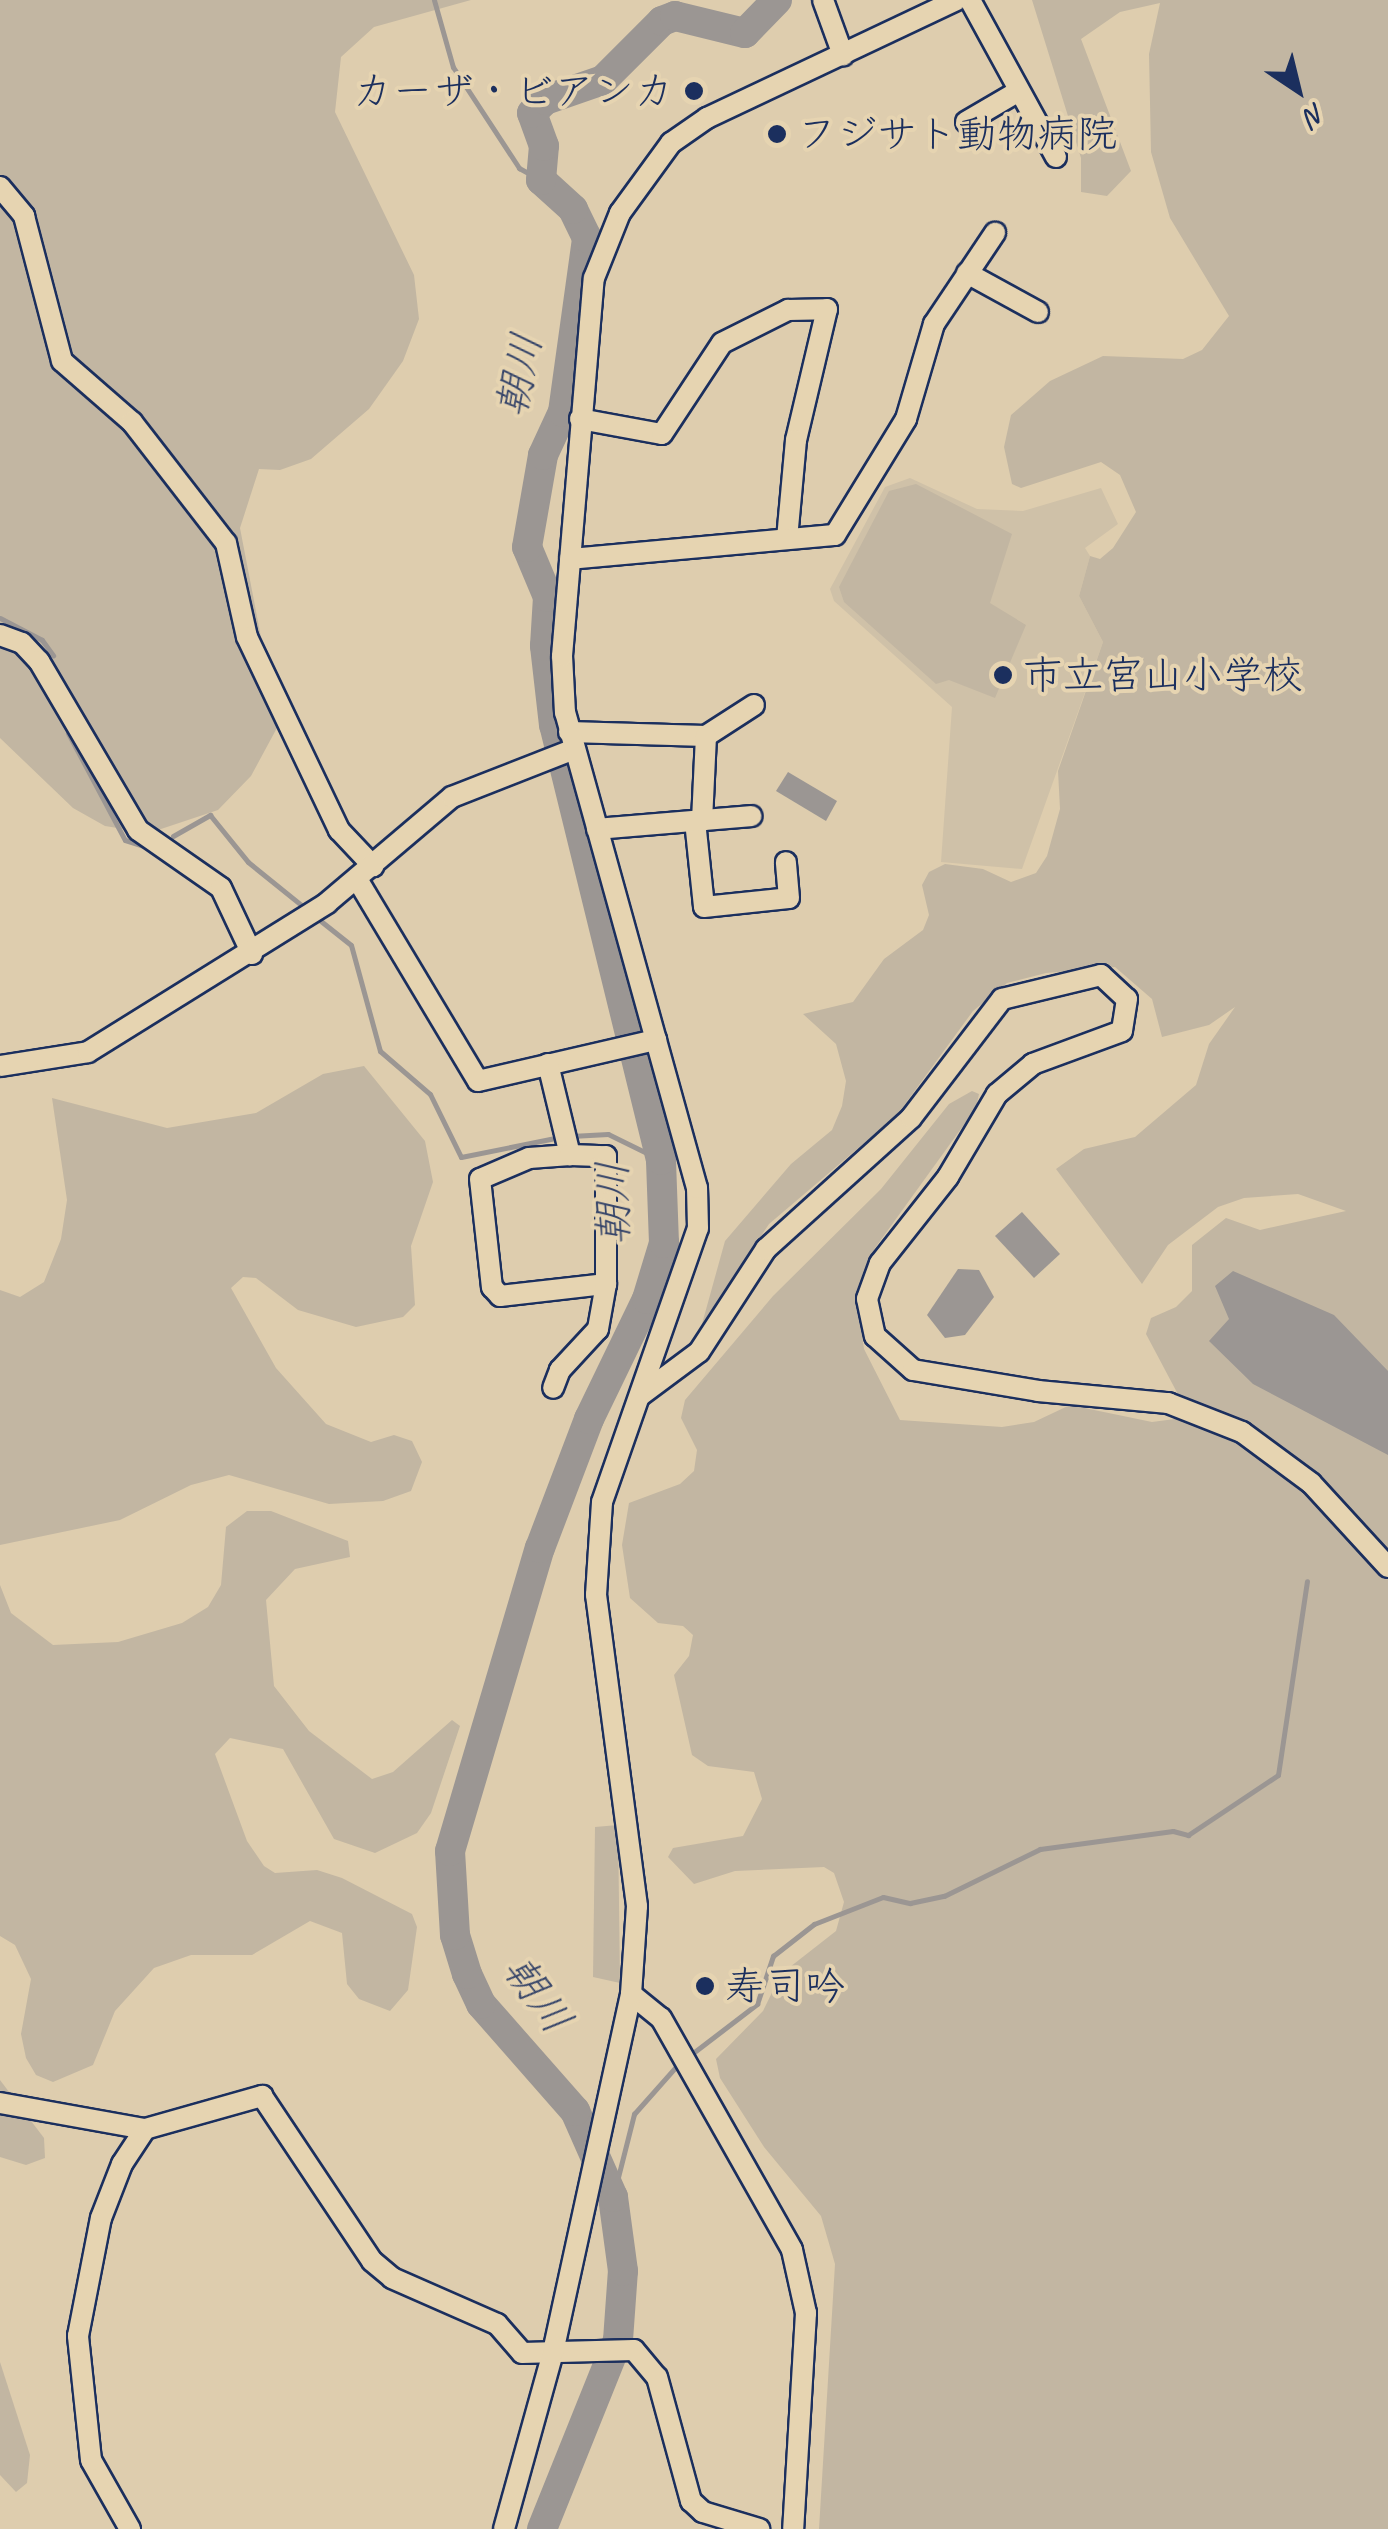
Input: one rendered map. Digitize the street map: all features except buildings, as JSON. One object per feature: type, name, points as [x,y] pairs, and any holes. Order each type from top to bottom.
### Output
[{"type":"street","points":[[822,0],[843,54]]},
{"type":"street","points":[[504,2529],[553,2352],[578,2218],[631,1994],[637,1906],[596,1595],[602,1502],[698,1228],[697,1188],[638,1043],[596,828],[563,748],[562,656],[594,278],[642,176],[707,118],[957,0]]},
{"type":"street","points":[[970,0],[1056,157]]},
{"type":"street","points":[[966,122],[1019,92]]},
{"type":"street","points":[[0,187],[24,216],[62,360],[132,422],[226,543],[247,636],[339,830],[478,1081],[638,1043]]},
{"type":"street","points":[[570,558],[835,535],[906,419],[934,324],[996,234]]},
{"type":"street","points":[[967,273],[1038,312]]},
{"type":"street","points":[[580,419],[662,434],[722,343],[788,310],[828,309],[796,440],[787,540]]},
{"type":"street","points":[[0,634],[22,644],[40,661],[119,808],[138,830],[220,888],[252,954]]},
{"type":"street","points":[[0,1066],[88,1052],[311,914],[452,797],[563,748],[706,736],[754,705]]},
{"type":"street","points":[[706,736],[698,821],[704,908],[789,898],[786,862]]},
{"type":"street","points":[[596,828],[751,816]]},
{"type":"street","points":[[639,1397],[699,1352],[766,1249],[922,1107],[1002,1000],[1100,976],[1127,999],[1122,1031],[1034,1064],[998,1094],[948,1178],[880,1263],[867,1299],[875,1336],[914,1370],[1038,1391],[1168,1403],[1242,1432],[1311,1483],[1388,1567]]},
{"type":"street","points":[[548,1064],[567,1144]]},
{"type":"street","points":[[553,1388],[560,1370],[598,1329],[606,1284],[606,1156],[567,1144],[480,1179],[492,1287],[509,1300],[606,1284]]},
{"type":"street","points":[[631,1994],[661,2018],[792,2250],[806,2313],[793,2529]]},
{"type":"street","points":[[0,2103],[145,2129],[262,2096],[372,2262],[392,2278],[497,2324],[522,2353],[599,2346],[634,2350],[657,2377],[691,2501],[703,2512],[758,2529]]},
{"type":"street","points":[[130,2529],[91,2460],[78,2336],[102,2218],[122,2164],[145,2129]]},
{"type":"shaded area","points":[[0,0],[471,0],[374,27],[341,57],[335,112],[414,275],[419,319],[403,361],[369,409],[311,459],[280,470],[259,469],[240,528],[278,726],[251,776],[218,810],[149,833],[105,826],[73,808],[0,738]]},
{"type":"shaded area","points":[[1032,0],[1388,0],[1388,2529],[819,2529],[835,2264],[821,2216],[764,2147],[720,2078],[716,2059],[763,2011],[781,1974],[836,1931],[844,1902],[834,1873],[824,1867],[735,1871],[694,1884],[668,1857],[673,1848],[743,1836],[762,1799],[754,1772],[708,1766],[692,1755],[674,1675],[689,1656],[693,1635],[683,1626],[658,1623],[630,1598],[622,1545],[629,1503],[680,1484],[694,1471],[697,1450],[681,1418],[685,1400],[773,1296],[881,1189],[949,1104],[972,1091],[979,1094],[976,1108],[875,1248],[856,1292],[864,1349],[900,1420],[1002,1427],[1034,1422],[1070,1405],[1152,1422],[1190,1417],[1146,1334],[1151,1318],[1176,1307],[1192,1291],[1192,1245],[1226,1218],[1260,1230],[1346,1211],[1298,1194],[1244,1198],[1218,1207],[1168,1245],[1142,1284],[1056,1169],[1084,1149],[1135,1137],[1196,1085],[1209,1044],[1235,1007],[1209,1025],[1162,1037],[1152,999],[1115,967],[1046,973],[1007,983],[973,1011],[897,1115],[769,1224],[702,1324],[725,1241],[791,1164],[832,1130],[842,1106],[846,1081],[836,1044],[803,1014],[853,1002],[884,959],[923,930],[929,915],[922,885],[929,872],[945,864],[983,869],[1011,882],[1036,873],[1047,856],[1060,809],[1058,771],[1103,642],[1079,596],[1090,556],[1100,559],[1113,548],[1136,512],[1120,475],[1101,462],[1021,488],[1012,484],[1004,447],[1011,415],[1050,381],[1103,356],[1183,359],[1202,350],[1229,316],[1170,218],[1151,152],[1149,54],[1160,3],[1120,12],[1081,39],[1131,171],[1107,196],[1081,192],[1081,158]]},
{"type":"shaded area","name":"市立宮山小学校","points":[[910,478],[977,509],[1023,511],[1101,488],[1118,524],[1085,548],[1090,556],[1079,596],[1103,642],[1022,869],[941,862],[952,707],[834,601],[830,589],[885,487]]},
{"type":"shaded area","points":[[916,484],[1012,534],[990,603],[1026,625],[995,698],[949,680],[936,684],[844,602],[839,587],[889,491]]},
{"type":"shaded area","points":[[788,772],[837,801],[826,821],[776,791]]},
{"type":"shaded area","points":[[364,1066],[425,1141],[433,1182],[411,1246],[415,1305],[403,1317],[356,1327],[298,1310],[256,1278],[243,1277],[231,1288],[276,1368],[326,1424],[371,1442],[394,1435],[412,1441],[422,1462],[411,1491],[383,1501],[329,1504],[229,1475],[191,1485],[120,1520],[0,1545],[0,1290],[20,1297],[44,1282],[61,1239],[67,1200],[52,1098],[167,1128],[256,1113],[323,1074]]},
{"type":"shaded area","points":[[1022,1212],[1060,1254],[1034,1278],[995,1236]]},
{"type":"shaded area","points":[[958,1269],[979,1270],[994,1297],[965,1335],[945,1338],[927,1315]]},
{"type":"shaded area","points":[[1233,1271],[1334,1315],[1388,1371],[1388,1455],[1253,1384],[1209,1341],[1229,1319],[1215,1286]]},
{"type":"shaded area","points":[[247,1511],[271,1511],[348,1541],[350,1557],[295,1569],[266,1600],[274,1686],[309,1731],[372,1779],[393,1772],[452,1720],[460,1726],[431,1813],[417,1833],[375,1853],[334,1839],[283,1749],[230,1738],[215,1754],[247,1841],[264,1866],[275,1873],[317,1870],[342,1878],[412,1914],[417,1927],[408,1990],[390,2011],[359,1999],[347,1984],[342,1933],[310,1921],[252,1955],[191,1955],[154,1968],[115,2011],[93,2065],[53,2082],[36,2075],[26,2058],[21,2034],[31,1979],[15,1945],[0,1936],[0,1585],[11,1613],[53,1645],[118,1642],[182,1623],[208,1607],[221,1585],[226,1527]]},
{"type":"shaded area","points":[[618,1825],[620,1983],[593,1977],[595,1827]]},
{"type":"shaded area","points":[[0,2080],[44,2138],[45,2158],[26,2165],[0,2157]]},
{"type":"shaded area","points":[[0,2362],[30,2455],[27,2483],[16,2492],[0,2475]]},
{"type":"waterway","points":[[434,0],[453,67],[519,168],[541,180]]},
{"type":"waterway","name":"朝川","points":[[542,2529],[618,2340],[623,2271],[613,2197],[575,2111],[481,2004],[455,1935],[450,1851],[540,1548],[589,1419],[647,1299],[664,1243],[661,1160],[554,725],[545,646],[548,597],[527,547],[543,455],[563,412],[587,238],[573,209],[541,180],[544,146],[532,113],[545,100],[603,80],[662,21],[675,16],[745,33],[777,0]]},
{"type":"waterway","points":[[0,618],[42,640],[53,655]]},
{"type":"waterway","points":[[68,733],[125,840],[149,848]]},
{"type":"waterway","points":[[173,836],[210,815],[248,862],[305,908]]},
{"type":"waterway","points":[[317,918],[351,945],[380,1051],[430,1094],[461,1157],[560,1137]]},
{"type":"waterway","points":[[571,1136],[608,1134],[661,1160]]},
{"type":"waterway","points":[[689,2056],[757,2004],[773,1956],[814,1924],[883,1897],[910,1903],[944,1896],[1040,1849],[1173,1831],[1188,1835],[1278,1775],[1307,1581]]},
{"type":"waterway","points":[[613,2197],[634,2114],[680,2062]]},
{"type":"place","name":"カーザ・ビアンカ","points":[[694,91]]},
{"type":"place","name":"フジサト動物病院","points":[[777,134]]},
{"type":"place","name":"市立宮山小学校","points":[[1003,675]]},
{"type":"place","name":"寿司吟","points":[[705,1986]]}]
